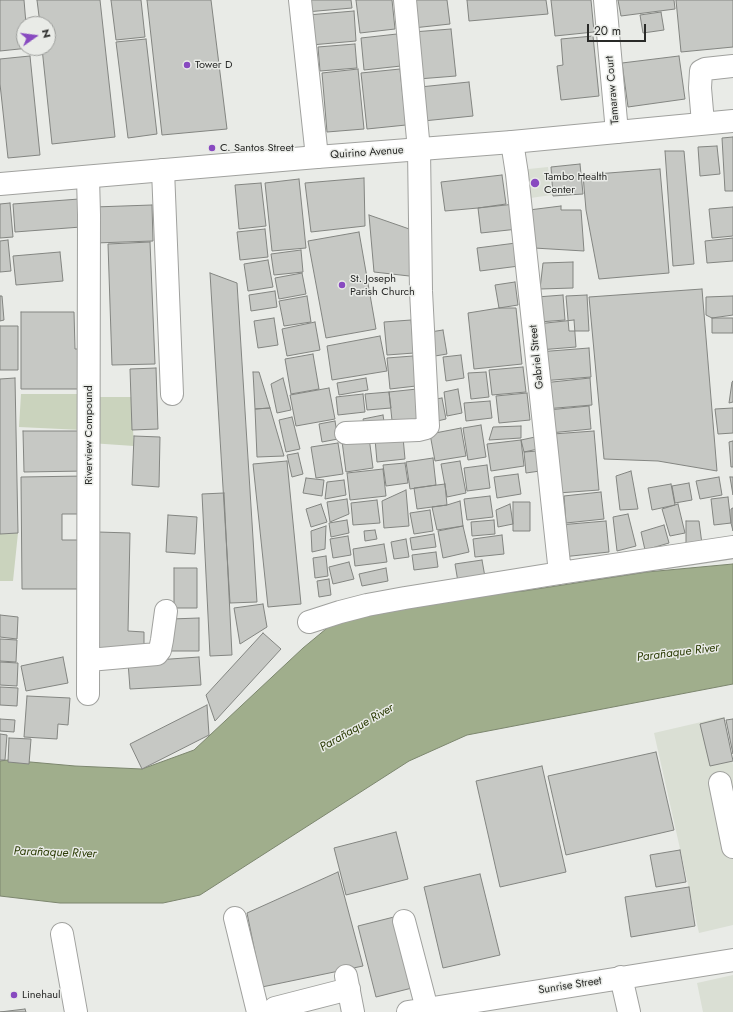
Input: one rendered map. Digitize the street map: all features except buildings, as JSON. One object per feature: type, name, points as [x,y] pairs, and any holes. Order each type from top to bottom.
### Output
[{"type":"street","points":[[300,0],[317,157]]},
{"type":"street","points":[[346,433],[418,430],[428,426],[421,291],[419,150],[405,0]]},
{"type":"street","name":"Tamaraw Court","points":[[604,0],[617,132]]},
{"type":"street","points":[[703,124],[700,88],[701,71],[705,69],[733,66]]},
{"type":"street","name":"Quirino Avenue","points":[[0,184],[317,157],[419,150],[733,121]]},
{"type":"street","name":"Gabriel Street","points":[[512,142],[517,174],[560,573]]},
{"type":"street","points":[[163,170],[172,394]]},
{"type":"street","name":"Riverview Compound","points":[[88,176],[88,694]]},
{"type":"street","points":[[309,622],[367,605],[560,573],[733,548]]},
{"type":"street","points":[[89,660],[157,654],[160,650],[166,611]]},
{"type":"street","points":[[720,783],[733,847]]},
{"type":"street","points":[[234,918],[267,1010],[347,982],[353,1012]]},
{"type":"street","points":[[404,921],[417,1010]]},
{"type":"street","points":[[62,934],[76,1012]]},
{"type":"street","name":"Sunrise Street","points":[[417,1010],[501,1005],[621,977],[733,960]]},
{"type":"street","points":[[621,977],[629,1012]]},
{"type":"shaded area","name":"Tambo Health Center","points":[[548,167],[552,195],[523,199],[519,170]]},
{"type":"shaded area","points":[[21,394],[84,394],[82,430],[19,427]]},
{"type":"shaded area","points":[[94,397],[131,397],[134,446],[90,443]]},
{"type":"shaded area","points":[[18,533],[13,581],[0,581],[0,534]]},
{"type":"shaded area","points":[[723,717],[733,765],[733,925],[699,933],[654,733]]},
{"type":"shaded area","points":[[733,975],[733,1012],[703,1012],[697,983]]},
{"type":"water","name":"Parañaque River","points":[[733,564],[733,684],[467,735],[409,761],[200,895],[163,903],[60,903],[0,896],[0,761],[8,760],[75,766],[142,769],[194,750],[303,648],[338,619],[397,604],[524,591],[647,572]]},
{"type":"place","name":"Tower D","points":[[187,65]]},
{"type":"place","name":"C. Santos Street","points":[[212,148]]},
{"type":"place","name":"Tambo Health Center","points":[[535,183]]},
{"type":"place","name":"St. Joseph Parish Church","points":[[342,285]]},
{"type":"place","name":"Linehaul","points":[[14,995]]}]
